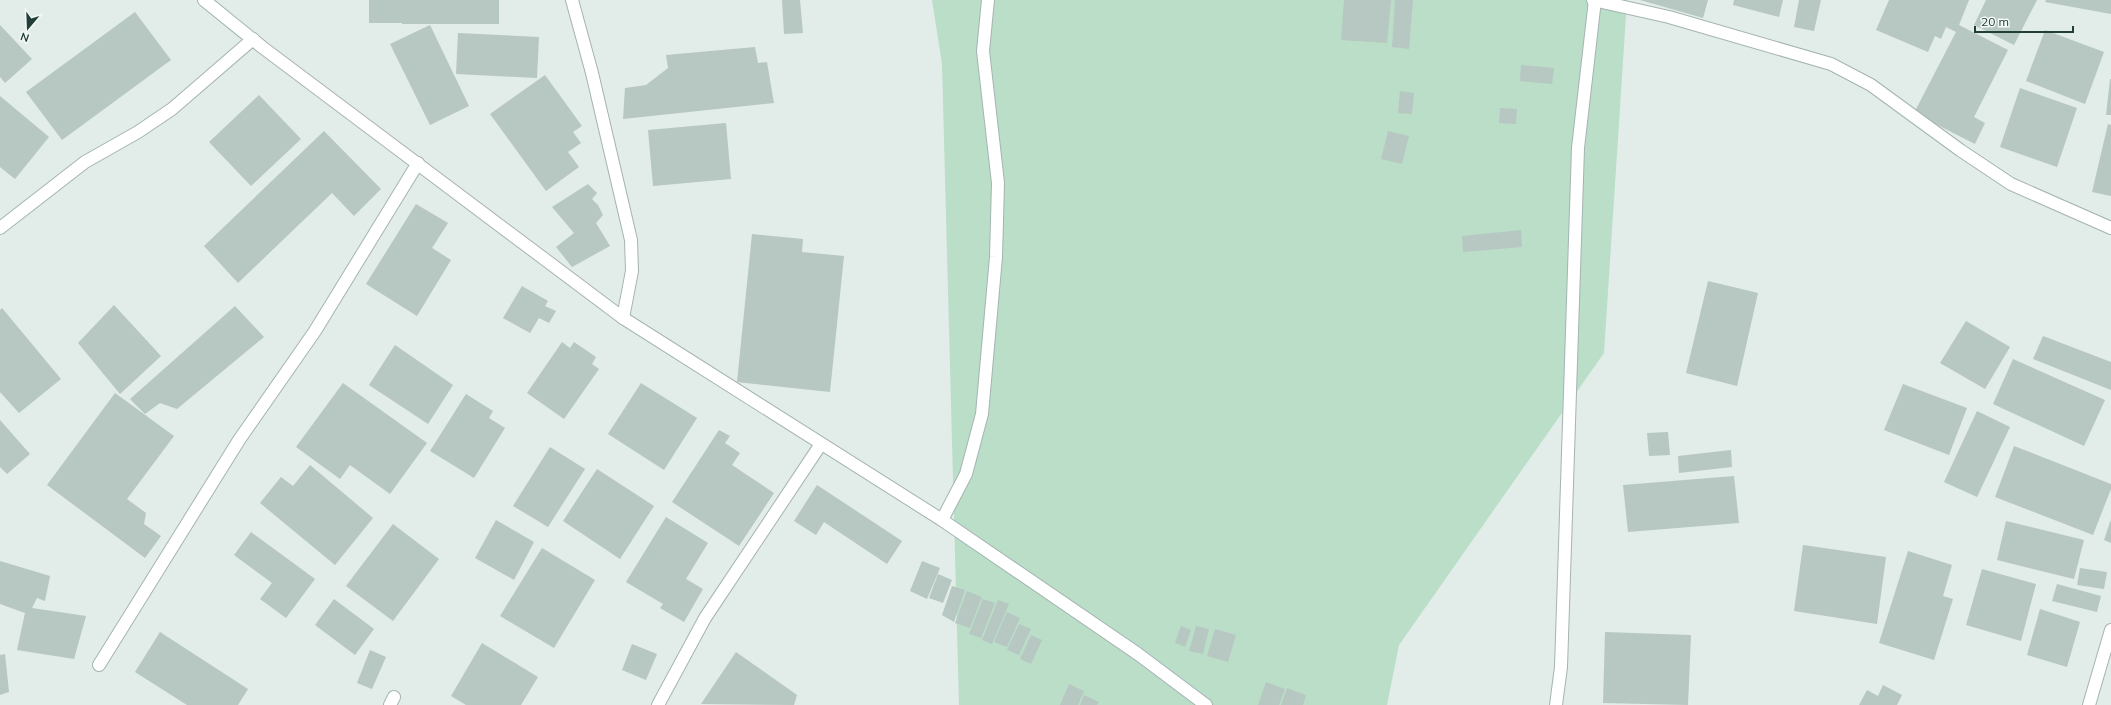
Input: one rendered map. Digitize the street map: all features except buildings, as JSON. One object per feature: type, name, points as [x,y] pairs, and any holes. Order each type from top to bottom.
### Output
[{"type":"street","points":[[204,0],[253,39],[623,318],[942,520],[1138,654],[1206,705]]},
{"type":"street","points":[[572,0],[592,73],[631,240],[632,271],[623,318]]},
{"type":"street","points":[[942,520],[966,474],[976,440],[983,406],[996,257],[998,183],[983,51],[988,0]]},
{"type":"street","points":[[1556,705],[1561,667],[1578,148],[1594,0],[1669,17],[1830,64],[1871,85],[1960,150],[2011,184],[2111,228]]},
{"type":"street","points":[[0,228],[85,162],[138,132],[172,109],[253,39]]},
{"type":"street","points":[[99,665],[239,440],[315,331],[418,163]]},
{"type":"street","points":[[658,705],[705,618],[821,444]]},
{"type":"street","points":[[2089,705],[2111,630]]},
{"type":"green space","points":[[932,0],[1627,0],[1604,353],[1399,645],[1387,705],[959,705],[942,64]]}]
